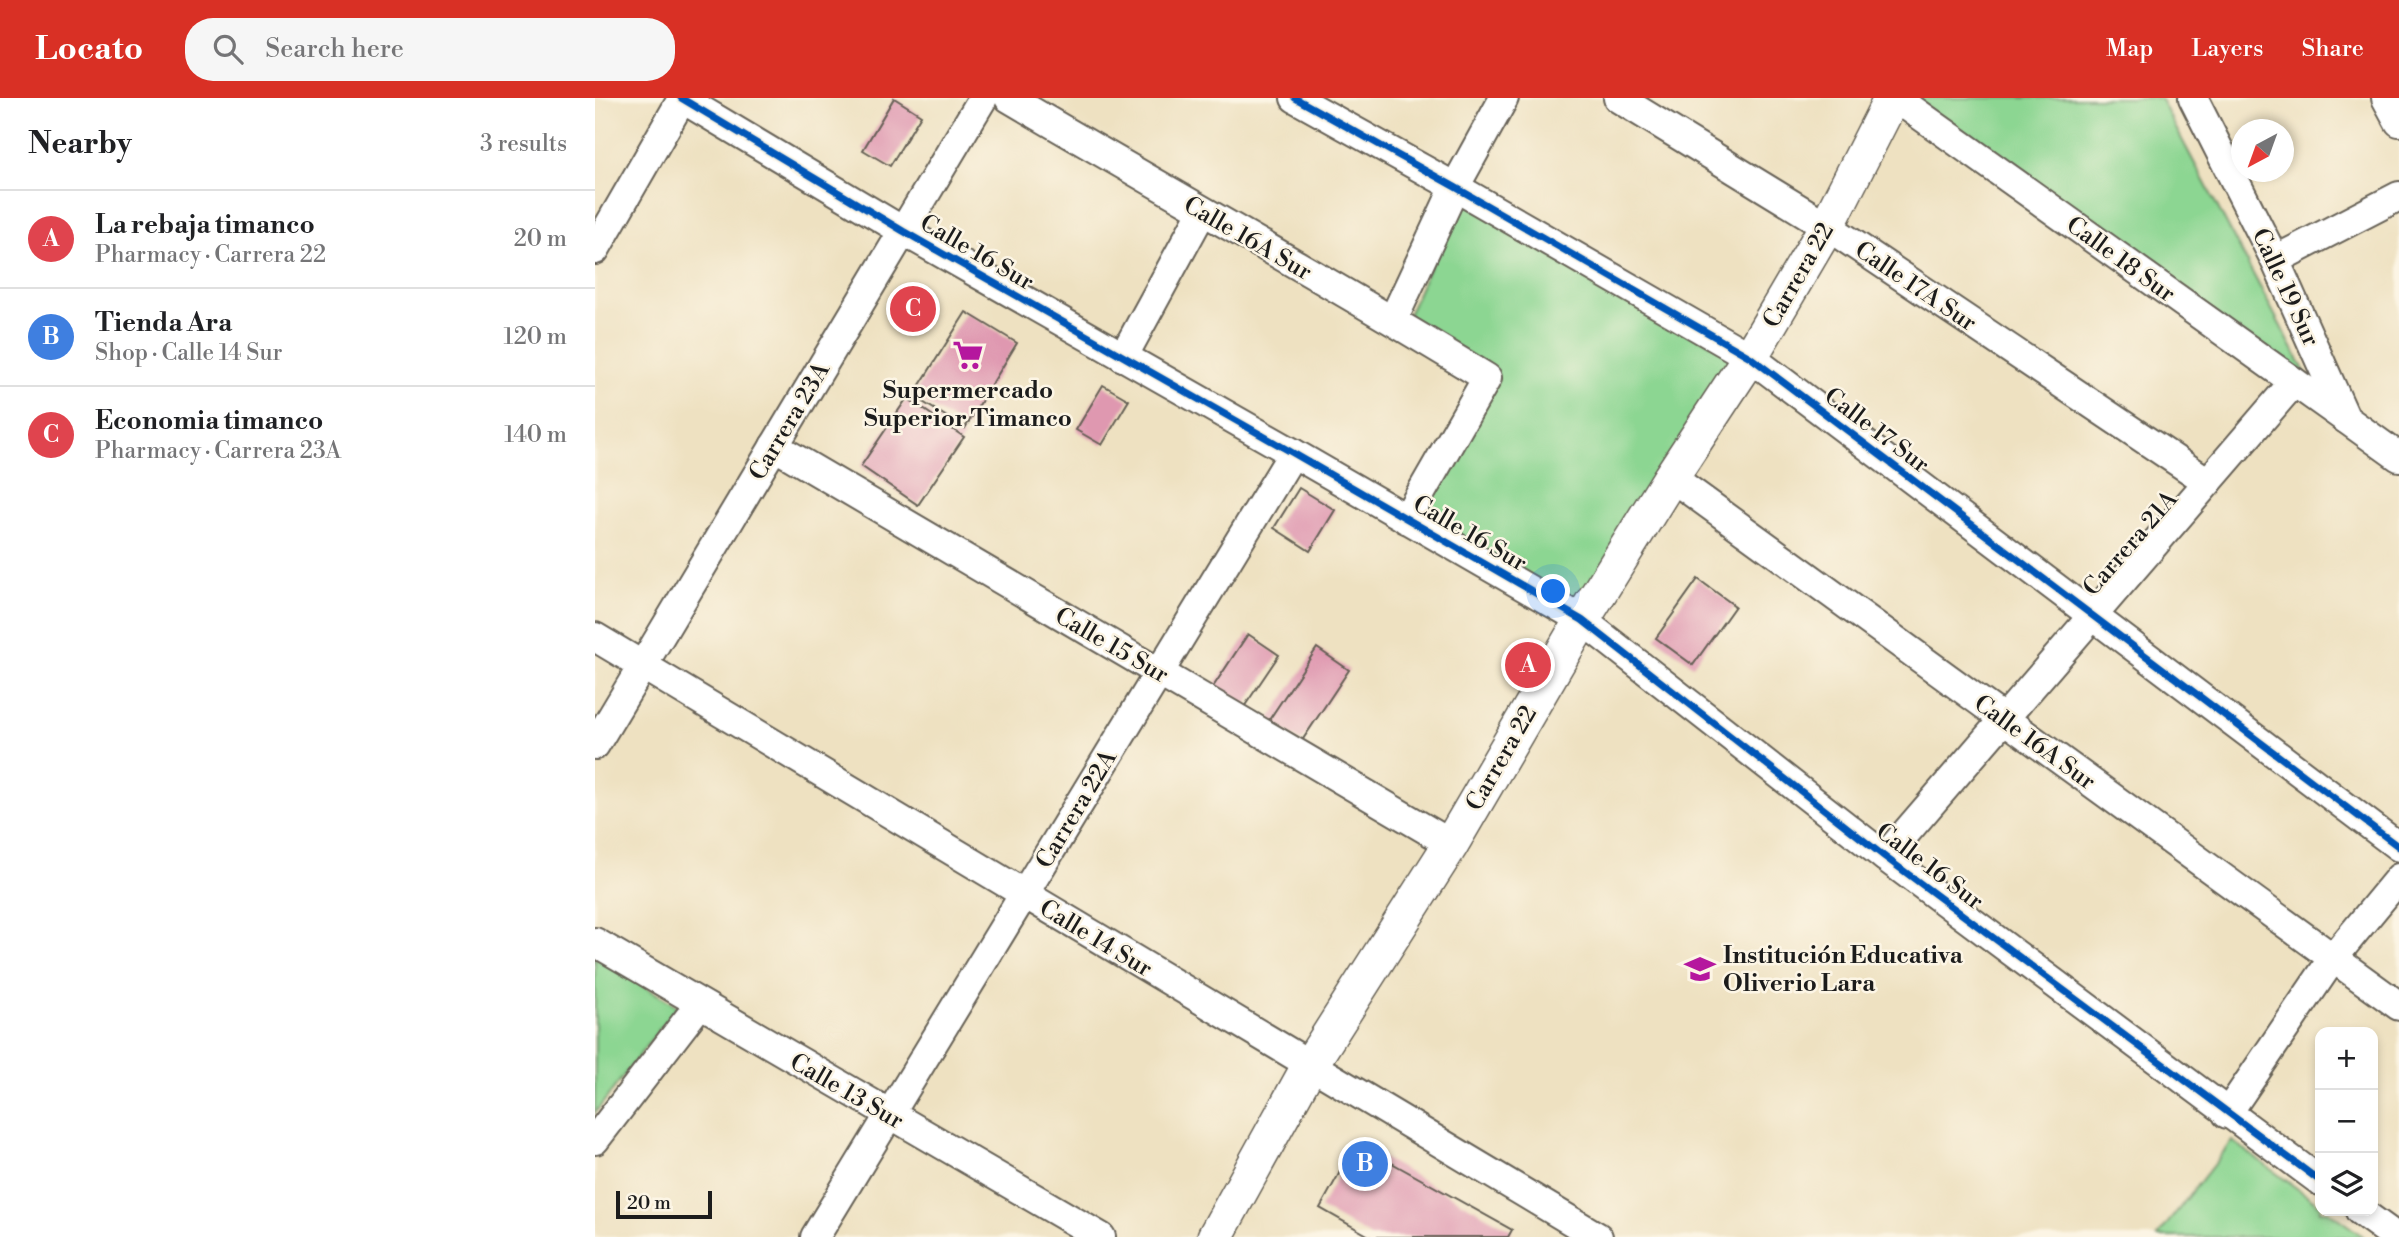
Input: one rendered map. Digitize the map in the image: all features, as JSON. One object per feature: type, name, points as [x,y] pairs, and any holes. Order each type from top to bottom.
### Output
[{"type":"street","name":"Calle 16 Sur","points":[[681,98],[902,231],[1582,620],[1885,857],[2315,1177]]},
{"type":"street","points":[[595,250],[681,98]]},
{"type":"street","name":"Carrera 23A","points":[[595,745],[983,98]]},
{"type":"street","name":"Calle 16A Sur","points":[[1009,98],[1393,320],[1487,378],[1406,519]]},
{"type":"street","name":"Calle 17 Sur","points":[[1295,98],[1455,187],[1750,358],[2399,847]]},
{"type":"street","points":[[1393,320],[1455,187],[1504,98]]},
{"type":"street","name":"Calle 17A Sur","points":[[1618,98],[1827,226],[2208,482]]},
{"type":"street","name":"Carrera 22","points":[[1215,1237],[1310,1065],[1451,844],[1582,620],[1671,477],[1750,358],[1827,226],[1894,98]]},
{"type":"street","name":"Calle 18 Sur","points":[[1894,98],[2346,419]]},
{"type":"street","name":"Calle 19 Sur","points":[[2193,98],[2275,260],[2346,419]]},
{"type":"street","points":[[2386,98],[2399,122]]},
{"type":"street","points":[[2275,260],[2399,196]]},
{"type":"street","points":[[1123,357],[1202,212]]},
{"type":"street","name":"Carrera 21A","points":[[1885,857],[2294,382]]},
{"type":"street","points":[[2346,419],[2399,457]]},
{"type":"street","name":"Calle 15 Sur","points":[[774,446],[1451,844]]},
{"type":"street","name":"Carrera 22A","points":[[815,1237],[1293,453]]},
{"type":"street","name":"Calle 16A Sur","points":[[1671,477],[2399,1006]]},
{"type":"street","name":"Calle 14 Sur","points":[[595,637],[1598,1237]]},
{"type":"street","points":[[2227,1114],[2333,958],[2399,878]]},
{"type":"street","name":"Calle 13 Sur","points":[[595,942],[1101,1237]]},
{"type":"street","points":[[595,1140],[699,1005]]},
{"type":"street","points":[[2367,1216],[2396,1237]]},
{"type":"green space","points":[[1904,98],[2160,98],[2316,393]]},
{"type":"green space","points":[[1460,199],[1739,360],[1580,610],[1413,513],[1498,379],[1407,317]]},
{"type":"green space","points":[[595,957],[677,1006],[595,1113]]},
{"type":"green space","points":[[2232,1141],[2315,1201],[2315,1216],[2335,1216],[2364,1237],[2157,1237]]},
{"type":"building","points":[[894,98],[921,115],[890,166],[863,150]]},
{"type":"building","points":[[966,312],[1017,343],[965,428],[913,396]]},
{"type":"building","points":[[1103,385],[1129,400],[1102,445],[1076,430]]},
{"type":"building","points":[[907,398],[964,437],[918,505],[861,466]]},
{"type":"building","points":[[1299,488],[1335,510],[1310,551],[1274,528]]},
{"type":"building","points":[[1698,579],[1735,606],[1693,665],[1656,638]]},
{"type":"building","points":[[1248,634],[1279,655],[1242,710],[1211,690]]},
{"type":"building","points":[[1317,648],[1349,670],[1301,742],[1269,720]]},
{"type":"building","points":[[1356,1143],[1512,1230],[1508,1237],[1371,1237],[1320,1208]]},
{"type":"cycle path","points":[[681,98],[903,231],[1582,620],[1885,857],[2315,1177]]},
{"type":"cycle path","points":[[1295,98],[1750,357],[2399,847]]},
{"type":"place","name":"Economia timanco","points":[[913,309]]},
{"type":"place","name":"Supermercado Superior Timanco","points":[[968,355]]},
{"type":"place","name":"La rebaja timanco","points":[[1528,665]]},
{"type":"place","name":"Institución Educativa Oliverio Lara","points":[[1700,969]]},
{"type":"place","name":"Tienda Ara","points":[[1365,1164]]}]
